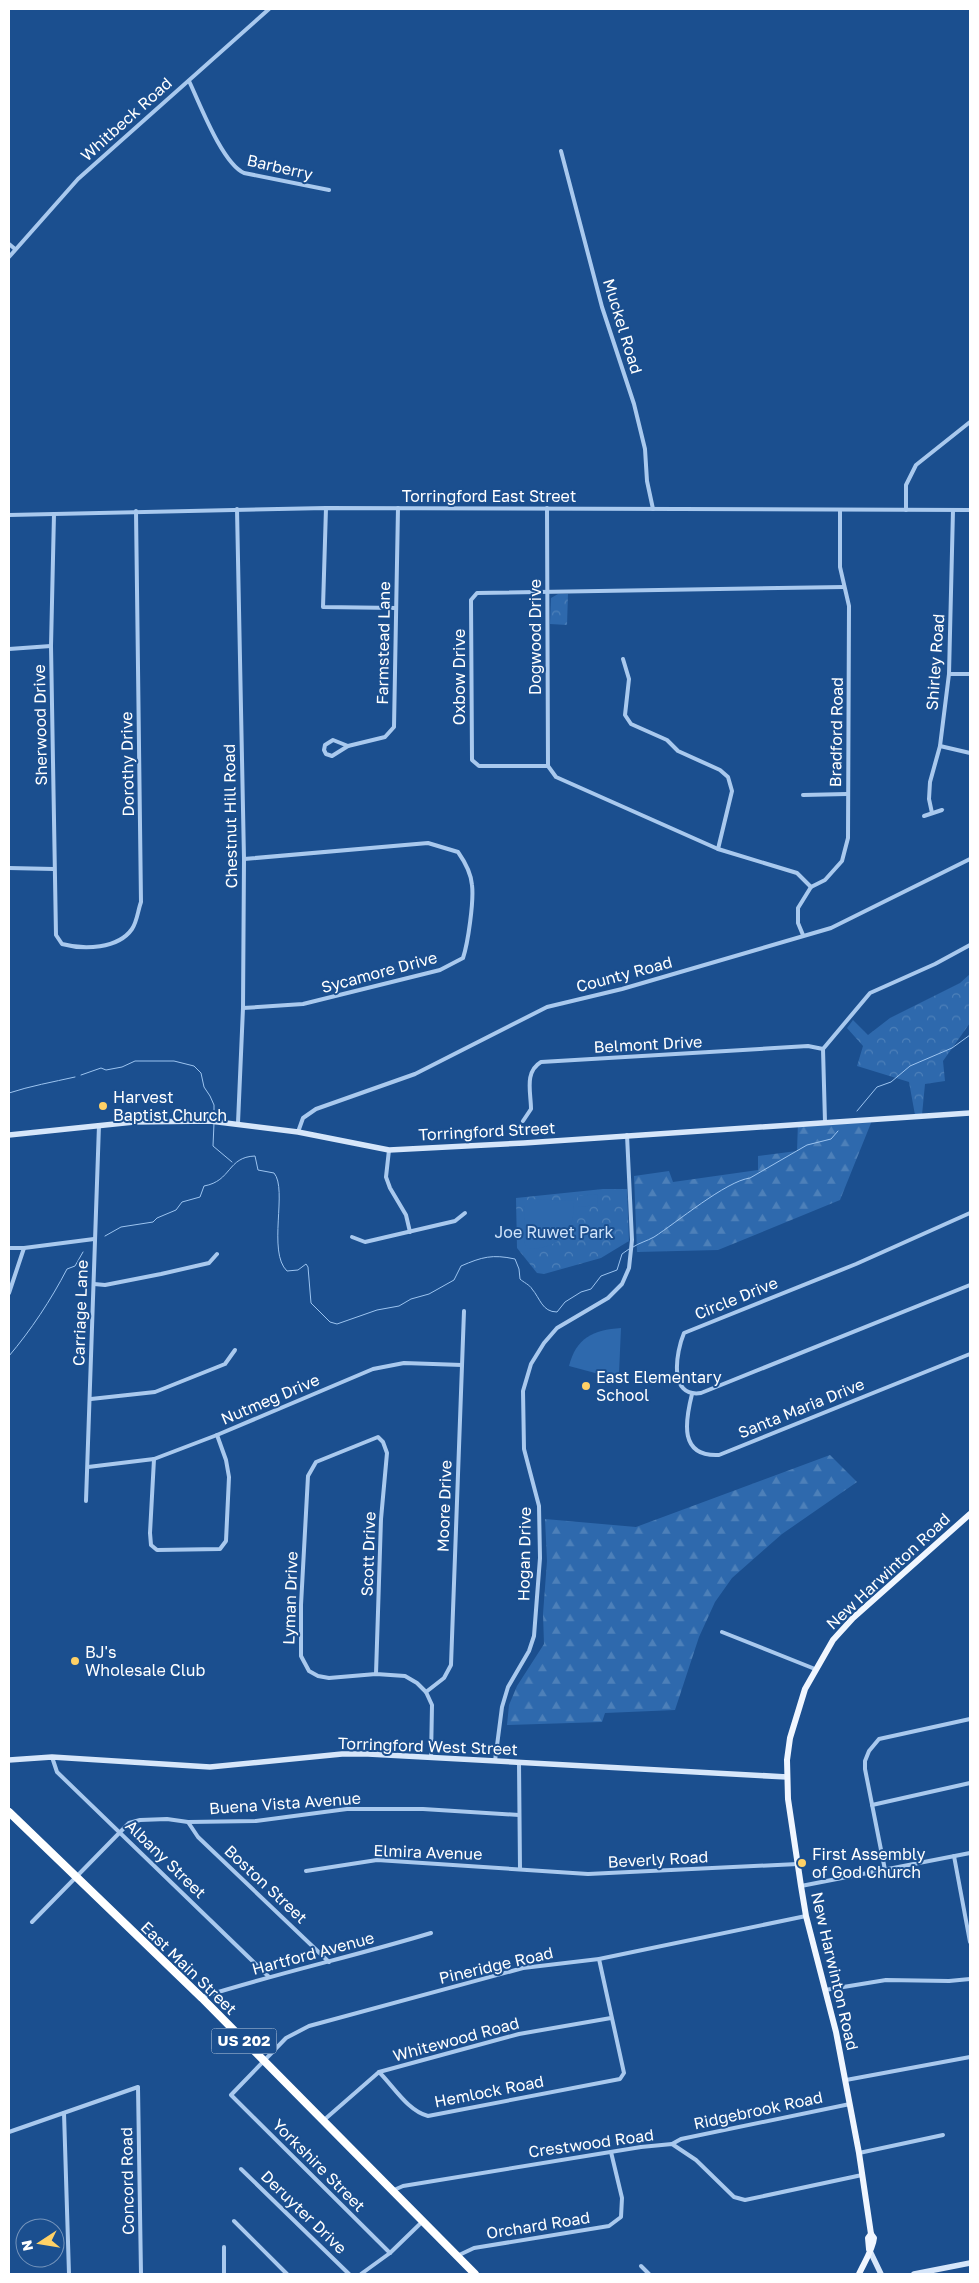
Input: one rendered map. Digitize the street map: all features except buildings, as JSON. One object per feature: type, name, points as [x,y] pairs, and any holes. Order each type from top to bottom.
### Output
[{"type":"highway","name":"East Main Street","points":[[9,1812],[202,1998],[475,2274]]},
{"type":"main road","name":"Torringford Street","points":[[9,1135],[99,1125],[213,1121],[298,1132],[388,1150],[524,1143],[970,1113]]},
{"type":"main road","name":"New Harwinton Road","points":[[859,2274],[869,2250],[868,2238],[871,2234],[846,2080],[806,1916],[801,1886],[788,1799],[787,1777],[790,1738],[797,1709],[815,1669],[833,1640],[853,1618],[970,1514]]},
{"type":"main road","name":"Torringford West Street","points":[[9,1760],[52,1757],[210,1767],[356,1753],[787,1777]]},
{"type":"main road","points":[[869,2250],[881,2274]]},
{"type":"main road","points":[[914,2274],[970,2263]]},
{"type":"street","name":"Whitbeck Road","points":[[9,257],[78,179],[269,9]]},
{"type":"street","name":"Barberry","points":[[189,80],[226,156],[234,167],[244,173],[329,190]]},
{"type":"street","name":"Muckel Road","points":[[561,151],[602,307],[634,404],[645,449],[647,481],[653,509]]},
{"type":"street","points":[[9,244],[15,249]]},
{"type":"street","points":[[906,510],[906,485],[916,465],[970,422]]},
{"type":"street","points":[[326,508],[323,607],[396,608]]},
{"type":"street","name":"Torringford East Street","points":[[9,515],[326,508],[970,510]]},
{"type":"street","name":"Farmstead Lane","points":[[348,746],[333,740],[329,741],[324,750],[326,754],[332,756],[348,746],[385,737],[394,728],[398,508]]},
{"type":"street","name":"Dogwood Drive","points":[[547,508],[548,766]]},
{"type":"street","name":"Chestnut Hill Road","points":[[237,509],[244,859],[243,1008],[238,1123]]},
{"type":"street","name":"Bradford Road","points":[[803,935],[798,922],[798,908],[811,887],[825,880],[842,861],[848,838],[849,606],[840,567],[840,510]]},
{"type":"street","name":"Shirley Road","points":[[932,813],[929,799],[930,782],[940,746],[949,674],[953,510]]},
{"type":"street","name":"Dorothy Drive","points":[[56,935],[62,944],[70,946],[109,945],[121,939],[133,928],[141,902],[136,512]]},
{"type":"street","name":"Sherwood Drive","points":[[54,514],[52,646],[56,935]]},
{"type":"street","name":"Oxbow Drive","points":[[548,766],[479,766],[472,760],[470,600],[477,593],[844,587]]},
{"type":"street","points":[[9,649],[52,646]]},
{"type":"street","points":[[623,660],[629,678],[625,715],[631,724],[667,740],[678,751],[720,770],[728,777],[732,791],[718,850]]},
{"type":"street","points":[[949,674],[970,674]]},
{"type":"street","points":[[940,746],[970,752]]},
{"type":"street","points":[[548,766],[556,777],[718,850],[798,873],[811,887]]},
{"type":"street","points":[[802,795],[847,794]]},
{"type":"street","points":[[924,816],[942,810]]},
{"type":"street","name":"Sycamore Drive","points":[[243,1008],[303,1004],[440,970],[452,965],[464,958],[467,946],[472,885],[467,867],[458,852],[428,844],[244,859]]},
{"type":"street","name":"County Road","points":[[298,1132],[303,1118],[316,1109],[415,1074],[547,1007],[622,989],[831,928],[970,859]]},
{"type":"street","points":[[9,868],[54,869]]},
{"type":"street","points":[[825,1122],[823,1049],[870,993],[935,964],[970,945]]},
{"type":"street","name":"Belmont Drive","points":[[523,1121],[532,1109],[530,1074],[533,1067],[540,1062],[808,1046],[823,1049]]},
{"type":"street","name":"Carriage Lane","points":[[86,1501],[99,1125]]},
{"type":"street","name":"Hogan Drive","points":[[495,1761],[502,1707],[508,1687],[529,1651],[535,1626],[540,1558],[539,1506],[524,1449],[523,1391],[531,1364],[544,1343],[557,1328],[608,1298],[622,1284],[629,1268],[632,1240],[627,1135]]},
{"type":"street","points":[[388,1150],[386,1177],[390,1188],[406,1215],[410,1232]]},
{"type":"street","points":[[352,1237],[365,1242],[455,1221],[465,1213]]},
{"type":"street","name":"Circle Drive","points":[[692,1394],[684,1390],[679,1382],[677,1368],[678,1348],[684,1334],[856,1264],[970,1213]]},
{"type":"street","points":[[9,1248],[24,1248],[94,1239]]},
{"type":"street","points":[[9,1293],[24,1248]]},
{"type":"street","points":[[94,1284],[105,1285],[189,1268],[209,1263],[217,1254]]},
{"type":"street","points":[[692,1394],[701,1393],[970,1286]]},
{"type":"street","name":"Moore Drive","points":[[426,1692],[444,1678],[451,1665],[464,1311]]},
{"type":"street","points":[[91,1399],[155,1392],[225,1364],[235,1350]]},
{"type":"street","name":"Santa Maria Drive","points":[[692,1394],[687,1432],[690,1442],[698,1452],[708,1456],[719,1455],[970,1354]]},
{"type":"street","name":"Nutmeg Drive","points":[[88,1467],[154,1459],[217,1435],[373,1369],[404,1363],[462,1365]]},
{"type":"street","points":[[154,1459],[150,1534],[152,1545],[157,1550],[220,1549],[226,1541],[229,1478],[226,1460],[217,1435]]},
{"type":"street","name":"Lyman Drive","points":[[378,1437],[316,1462],[308,1476],[301,1605],[301,1656],[310,1671],[318,1676],[329,1678],[376,1674],[405,1676],[417,1683],[426,1692]]},
{"type":"street","name":"Scott Drive","points":[[376,1674],[381,1519],[387,1453],[383,1442],[378,1437]]},
{"type":"street","points":[[722,1632],[815,1669]]},
{"type":"street","points":[[426,1692],[432,1705],[431,1758]]},
{"type":"street","points":[[885,1870],[865,1761],[869,1751],[879,1739],[970,1719]]},
{"type":"street","name":"Albany Street","points":[[52,1757],[57,1772],[268,1976]]},
{"type":"street","points":[[518,1763],[520,1869]]},
{"type":"street","points":[[872,1805],[970,1783]]},
{"type":"street","name":"Buena Vista Avenue","points":[[32,1922],[130,1823],[140,1820],[167,1819],[188,1822],[256,1821],[347,1809],[423,1809],[518,1815]]},
{"type":"street","name":"Boston Street","points":[[188,1822],[198,1837],[329,1962]]},
{"type":"street","points":[[801,1886],[970,1853]]},
{"type":"street","points":[[954,1856],[969,1924],[970,1942]]},
{"type":"street","name":"Elmira Avenue","points":[[306,1871],[377,1860],[520,1869]]},
{"type":"street","name":"Beverly Road","points":[[520,1869],[588,1874],[798,1864]]},
{"type":"street","name":"Pineridge Road","points":[[230,2095],[262,2060],[286,2038],[309,2026],[523,1968],[599,1959],[806,1916]]},
{"type":"street","name":"Hartford Avenue","points":[[202,1998],[268,1976],[329,1962],[431,1933]]},
{"type":"street","points":[[599,1959],[611,2018]]},
{"type":"street","points":[[825,1990],[886,1980],[949,1981],[970,1979]]},
{"type":"street","name":"Whitewood Road","points":[[324,2120],[380,2072],[519,2034],[611,2018]]},
{"type":"street","name":"Hemlock Road","points":[[380,2072],[409,2105],[419,2114],[428,2116],[620,2079],[624,2073],[611,2018]]},
{"type":"street","points":[[846,2080],[970,2057]]},
{"type":"street","name":"Concord Road","points":[[64,2113],[138,2086],[141,2274]]},
{"type":"street","name":"Yorkshire Street","points":[[230,2095],[390,2253]]},
{"type":"street","name":"Ridgebrook Road","points":[[672,2144],[681,2139],[850,2104]]},
{"type":"street","points":[[9,2132],[64,2113],[69,2274]]},
{"type":"street","points":[[859,2153],[943,2135]]},
{"type":"street","name":"Crestwood Road","points":[[394,2190],[403,2186],[467,2174],[672,2144],[696,2160],[734,2197],[746,2200],[862,2175]]},
{"type":"street","name":"Orchard Road","points":[[457,2256],[474,2248],[609,2226],[621,2217],[622,2198],[611,2152]]},
{"type":"street","name":"Deruyter Drive","points":[[241,2169],[349,2274]]},
{"type":"street","points":[[234,2221],[287,2274]]},
{"type":"street","points":[[361,2274],[390,2253],[423,2221]]},
{"type":"street","points":[[224,2247],[224,2274]]},
{"type":"street","points":[[641,2266],[649,2274]]},
{"type":"green space","points":[[558,594],[568,594],[567,625],[550,624],[551,598]]},
{"type":"green space","points":[[970,974],[970,1023],[943,1061],[945,1081],[925,1084],[922,1115],[915,1115],[909,1082],[857,1066],[863,1046],[847,1028],[853,1020],[868,1035],[890,1018],[960,983]]},
{"type":"green space","points":[[873,1118],[840,1200],[718,1250],[637,1252],[634,1176],[669,1171],[673,1182],[758,1170],[758,1156],[797,1151],[798,1122]]},
{"type":"green space","name":"Joe Ruwet Park","points":[[603,1189],[627,1189],[629,1241],[601,1258],[544,1274],[537,1273],[517,1248],[516,1198]]},
{"type":"green space","points":[[597,1194],[598,1205],[578,1207],[578,1196]]},
{"type":"green space","points":[[529,1199],[574,1201],[572,1222],[563,1237],[548,1246],[528,1249],[524,1243],[525,1202]]},
{"type":"green space","points":[[621,1328],[619,1374],[610,1377],[569,1366],[576,1349],[587,1337],[602,1331]]},
{"type":"green space","points":[[830,1455],[857,1482],[782,1534],[732,1578],[715,1602],[699,1637],[675,1710],[605,1713],[602,1722],[507,1725],[509,1705],[517,1686],[544,1644],[543,1614],[547,1561],[545,1519],[636,1527]]},
{"type":"waterway","points":[[857,1111],[877,1087],[891,1082],[910,1066],[952,1048],[970,1035]]},
{"type":"waterway","points":[[81,1075],[101,1068],[106,1070],[122,1067],[135,1061],[174,1061],[194,1066],[201,1073],[204,1087],[214,1105],[214,1119]]},
{"type":"waterway","points":[[9,1093],[75,1077]]},
{"type":"waterway","points":[[214,1123],[213,1146],[232,1162]]},
{"type":"waterway","points":[[633,1247],[654,1237],[715,1194],[750,1178],[807,1145],[831,1139],[838,1131]]},
{"type":"waterway","points":[[105,1236],[121,1227],[153,1222],[157,1218],[176,1210],[182,1202],[200,1197],[204,1186],[220,1179],[239,1160],[255,1156],[258,1170],[274,1173],[278,1181],[278,1250],[281,1262],[287,1271],[298,1270],[306,1264],[308,1267],[311,1303],[330,1322],[337,1324],[377,1310],[399,1306],[411,1299],[429,1294],[454,1280],[461,1266],[493,1257],[515,1259],[520,1279],[531,1288],[548,1310],[557,1312],[565,1302],[581,1292],[591,1289],[601,1276],[617,1270],[622,1254],[629,1249]]},
{"type":"waterway","points":[[9,1356],[40,1314],[67,1269],[75,1266],[83,1252]]},
{"type":"place","name":"Harvest Baptist Church","points":[[103,1106]]},
{"type":"place","name":"East Elementary School","points":[[586,1386]]},
{"type":"place","name":"BJ's Wholesale Club","points":[[75,1661]]},
{"type":"place","name":"First Assembly of God Church","points":[[802,1863]]}]
